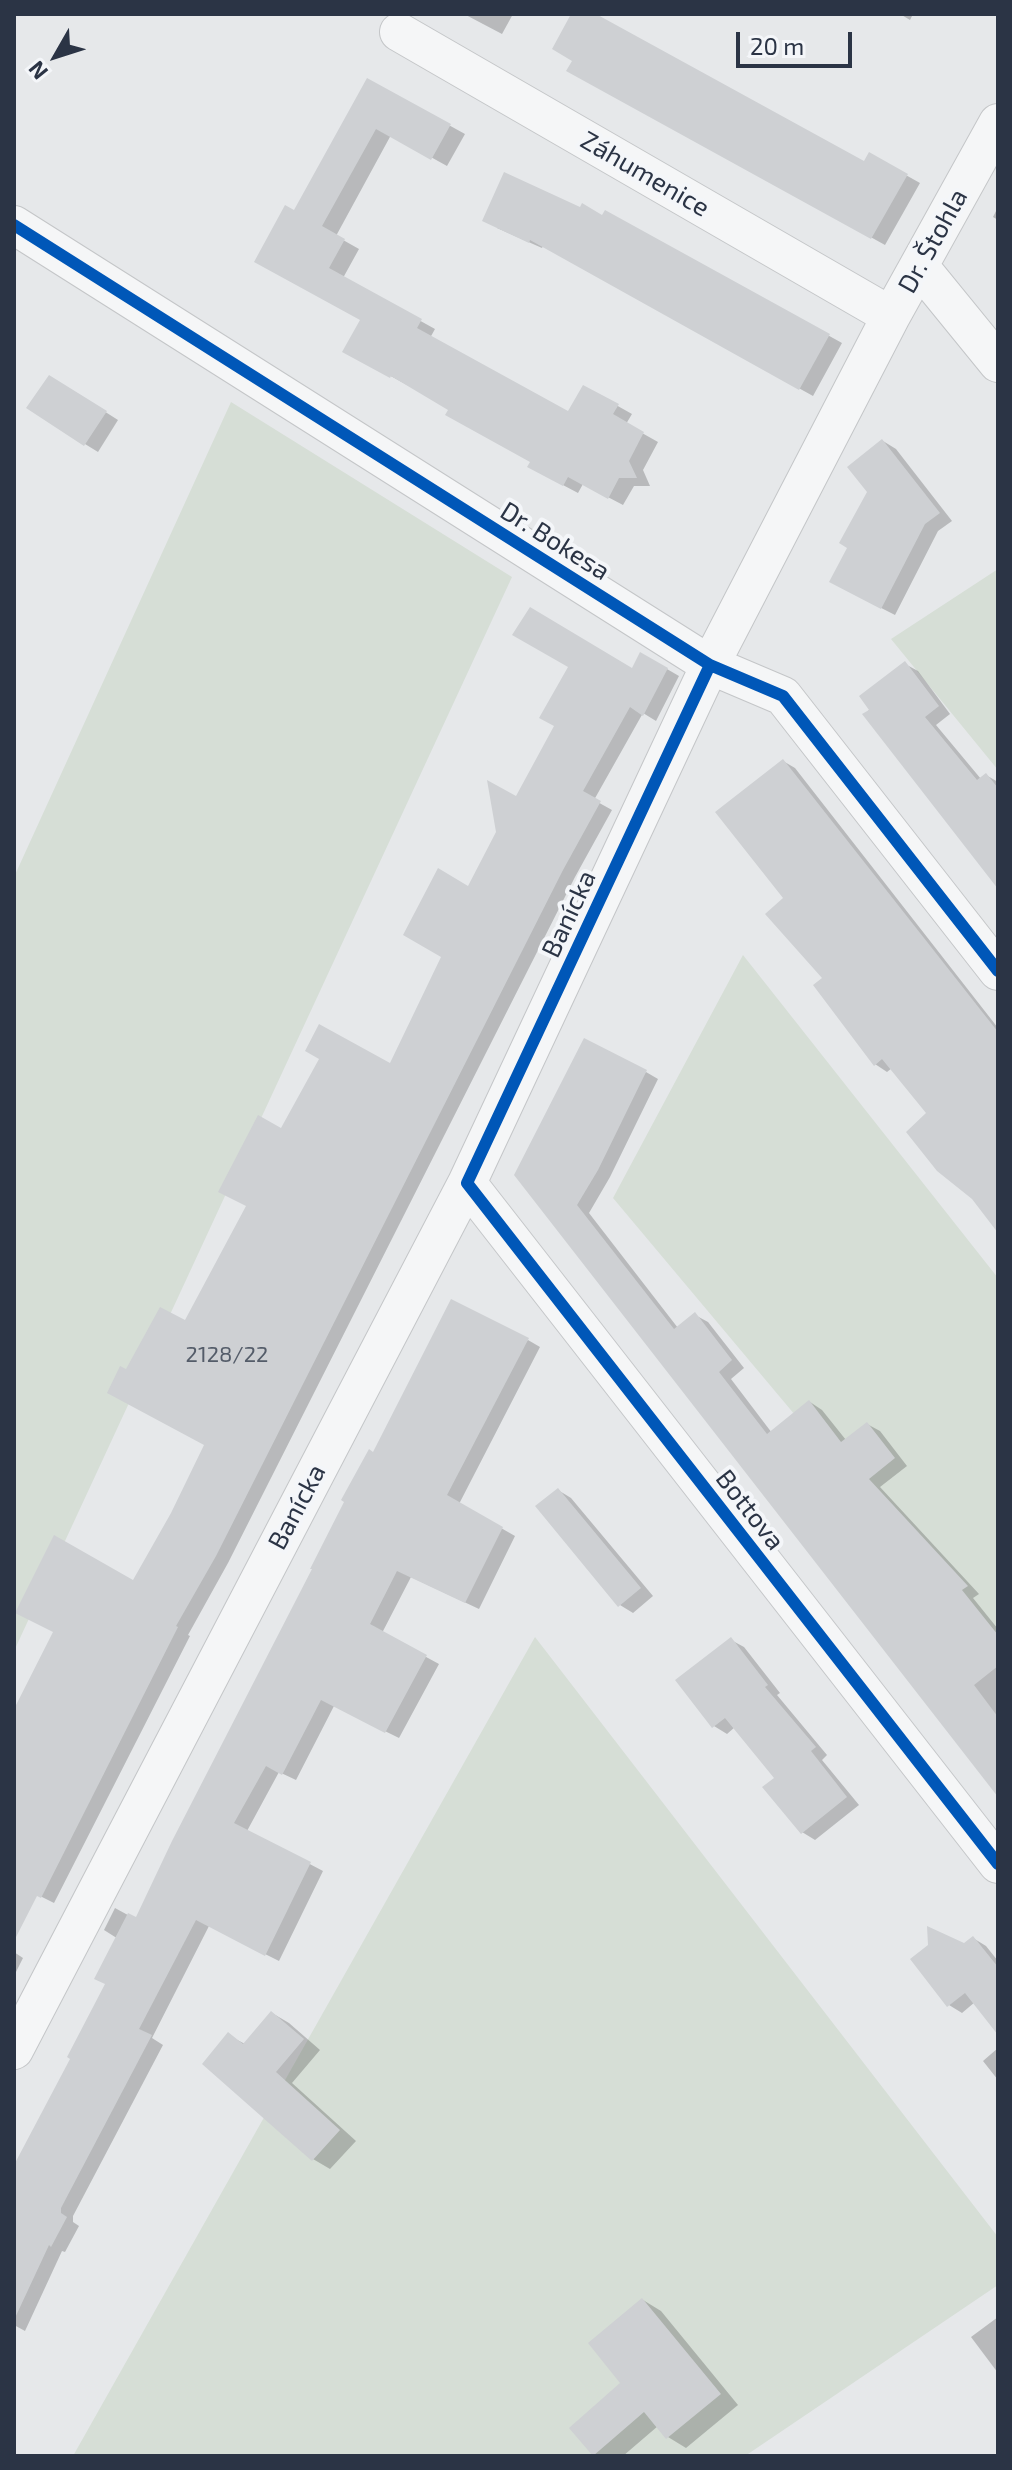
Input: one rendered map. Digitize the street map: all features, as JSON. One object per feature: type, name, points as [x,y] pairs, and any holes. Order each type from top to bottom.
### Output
[{"type":"street","name":"Záhumenice","points":[[399,32],[891,316]]},
{"type":"street","name":"Dr. Štohla","points":[[891,316],[998,123]]},
{"type":"street","name":"Dr. Bokesa","points":[[14,225],[710,665],[783,696],[998,971]]},
{"type":"street","points":[[919,266],[998,363]]},
{"type":"street","name":"Banícka","points":[[14,2050],[467,1183],[710,665],[891,316]]},
{"type":"street","name":"Bottova","points":[[467,1183],[998,1864]]},
{"type":"shaded area","points":[[231,402],[512,577],[14,1651],[14,877]]},
{"type":"shaded area","points":[[998,569],[998,770],[891,639]]},
{"type":"shaded area","points":[[743,955],[998,1278],[998,1657],[613,1198]]},
{"type":"shaded area","points":[[535,1637],[998,2237],[998,2285],[745,2456],[73,2456]]},
{"type":"building","points":[[571,14],[596,14],[864,161],[869,152],[908,174],[871,239],[566,71],[572,61],[552,49]]},
{"type":"building","points":[[367,78],[451,124],[431,160],[376,129],[322,226],[345,239],[329,268],[422,319],[417,328],[568,411],[583,385],[619,404],[613,414],[644,432],[629,461],[637,478],[619,478],[608,499],[568,477],[563,486],[527,467],[530,462],[445,415],[448,410],[391,376],[342,352],[360,320],[254,262],[285,205],[294,210]]},
{"type":"building","points":[[504,172],[580,207],[582,203],[602,215],[605,210],[830,334],[799,390],[530,240],[529,243],[482,221]]},
{"type":"building","points":[[49,375],[107,411],[84,446],[26,408]]},
{"type":"building","points":[[882,439],[940,513],[925,524],[881,609],[829,582],[847,548],[839,543],[867,492],[847,467]]},
{"type":"building","points":[[530,607],[632,668],[640,652],[668,668],[643,716],[630,707],[583,791],[601,801],[563,870],[216,1556],[176,1626],[41,1898],[37,1896],[14,1941],[14,1709],[53,1632],[15,1613],[54,1535],[133,1580],[171,1513],[204,1445],[107,1393],[120,1366],[126,1369],[160,1307],[185,1320],[246,1206],[218,1192],[258,1115],[281,1128],[319,1059],[305,1051],[319,1024],[390,1063],[441,957],[403,935],[438,868],[468,886],[496,832],[487,780],[516,796],[554,726],[539,718],[568,667],[512,635]]},
{"type":"building","points":[[905,661],[939,706],[925,717],[977,780],[986,773],[998,788],[998,889],[862,714],[869,710],[859,696]]},
{"type":"building","points":[[783,759],[998,1032],[998,1233],[972,1199],[937,1171],[906,1132],[926,1113],[882,1059],[874,1066],[813,985],[822,978],[765,914],[783,898],[715,812]]},
{"type":"building","points":[[584,1038],[647,1070],[598,1170],[577,1205],[674,1329],[695,1312],[732,1360],[719,1372],[767,1434],[809,1400],[841,1442],[867,1422],[895,1458],[869,1479],[968,1586],[962,1590],[998,1635],[998,1666],[974,1685],[998,1717],[998,1797],[514,1175]]},
{"type":"building","points":[[451,1299],[529,1338],[447,1495],[503,1527],[465,1603],[397,1571],[370,1624],[427,1655],[385,1733],[321,1700],[282,1775],[266,1766],[234,1823],[311,1862],[265,1956],[196,1920],[139,2029],[152,2035],[61,2208],[61,2213],[67,2217],[51,2247],[49,2245],[14,2320],[14,2165],[70,2059],[67,2057],[105,1984],[94,1979],[128,1913],[136,1917],[312,1569],[344,1502],[341,1500],[369,1449],[373,1452]]},
{"type":"building","points":[[558,1488],[641,1588],[618,1607],[535,1506]]},
{"type":"building","points":[[731,1637],[768,1685],[765,1687],[816,1747],[811,1751],[847,1797],[801,1834],[762,1787],[774,1778],[725,1718],[712,1728],[675,1680]]},
{"type":"building","points":[[927,1926],[964,1943],[973,1936],[998,1967],[998,2035],[965,1993],[947,2007],[910,1959],[928,1945]]},
{"type":"building","points":[[271,2011],[304,2039],[276,2072],[340,2130],[312,2161],[202,2064],[228,2032],[243,2044]]},
{"type":"building","points":[[642,2298],[721,2394],[666,2439],[644,2412],[593,2456],[569,2428],[620,2383],[588,2343]]},
{"type":"cycle path","points":[[14,225],[710,665],[783,696],[998,971]]},
{"type":"cycle path","points":[[710,665],[467,1183],[998,1864]]}]
